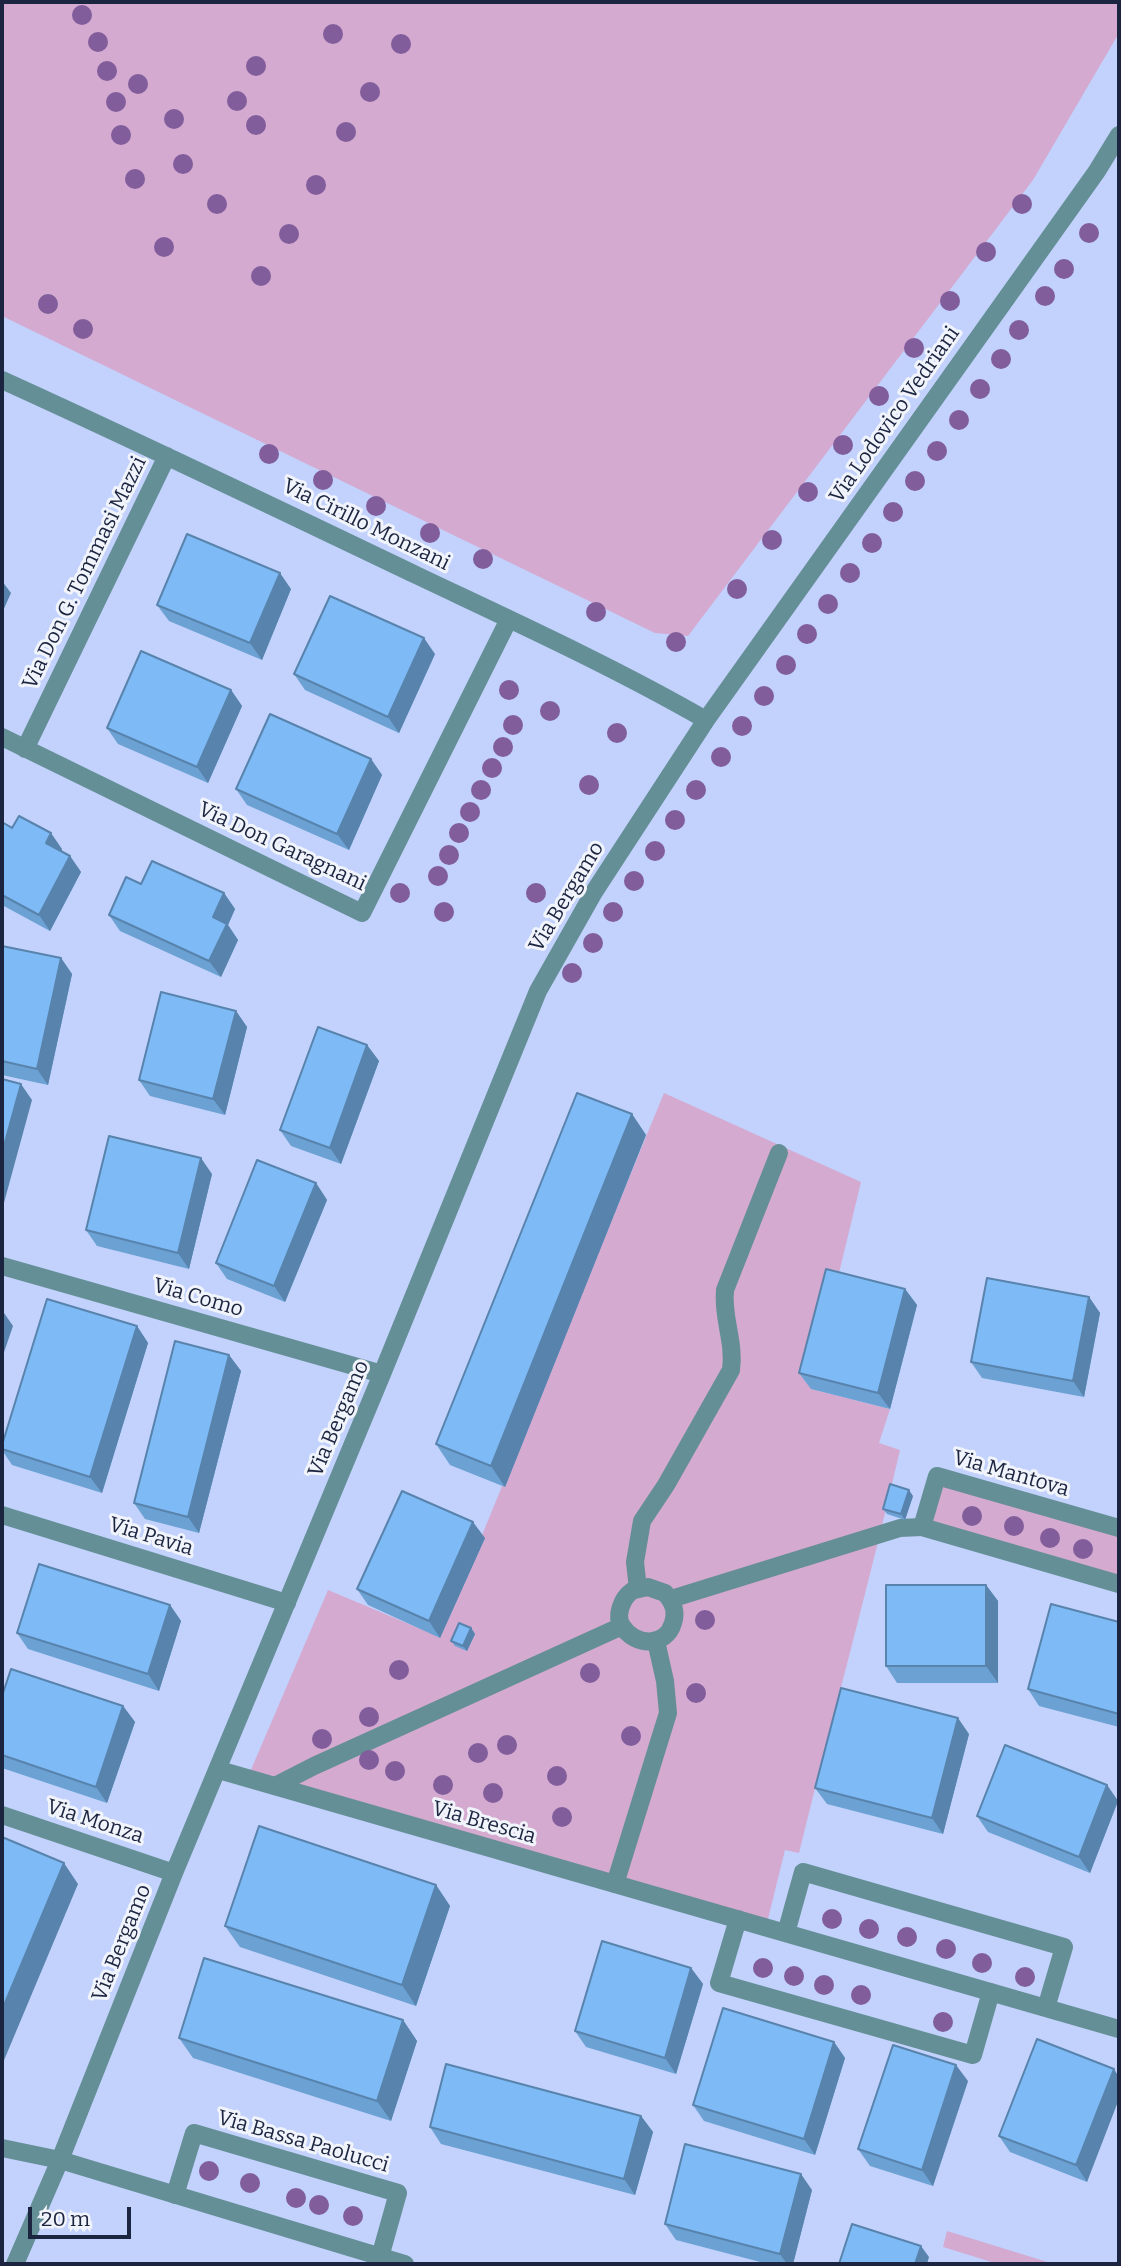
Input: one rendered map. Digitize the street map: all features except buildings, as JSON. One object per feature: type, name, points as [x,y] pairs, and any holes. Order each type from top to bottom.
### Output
[{"type":"street","name":"Via Lodovico Vedriani","points":[[706,719],[1097,172],[1119,135]]},
{"type":"street","name":"Via Cirillo Monzani","points":[[2,380],[509,619],[653,689],[706,719]]},
{"type":"street","name":"Via Don G. Tommasi Mazzi","points":[[25,749],[167,456]]},
{"type":"street","name":"Via Don Garagnani","points":[[2,737],[362,913],[509,619]]},
{"type":"street","name":"Via Bergamo","points":[[15,2264],[60,2160],[174,1873],[219,1770],[538,991],[594,892],[706,719]]},
{"type":"street","points":[[638,1589],[635,1562],[642,1521],[666,1485],[731,1370],[733,1352],[723,1306],[725,1290],[779,1153]]},
{"type":"street","name":"Via Como","points":[[2,1266],[382,1374]]},
{"type":"street","name":"Via Mantova","points":[[922,1527],[937,1476],[1119,1528]]},
{"type":"street","name":"Via Pavia","points":[[2,1515],[287,1603]]},
{"type":"street","points":[[671,1599],[900,1528],[922,1527],[1119,1584]]},
{"type":"street","points":[[648,1587],[665,1593],[671,1599],[675,1608],[673,1624],[665,1638],[656,1641],[639,1640],[622,1626],[619,1616],[621,1605],[632,1591],[638,1589],[648,1587]]},
{"type":"street","points":[[275,1786],[622,1626]]},
{"type":"street","points":[[615,1884],[668,1713],[665,1681],[656,1641]]},
{"type":"street","name":"Via Brescia","points":[[219,1770],[1119,2029]]},
{"type":"street","name":"Via Monza","points":[[2,1815],[174,1873]]},
{"type":"street","points":[[786,1933],[803,1872],[1064,1947],[1046,2008]]},
{"type":"street","points":[[738,1919],[719,1983],[972,2055],[991,1992]]},
{"type":"street","name":"Via Bassa Paolucci","points":[[175,2195],[194,2133],[398,2193],[380,2257]]},
{"type":"street","points":[[2,2148],[60,2160],[405,2264]]},
{"type":"shaded area","points":[[2,2],[1119,2],[1119,33],[1033,180],[688,636],[655,633],[2,316]]},
{"type":"shaded area","points":[[664,1093],[861,1182],[811,1389],[890,1409],[879,1443],[900,1450],[799,1853],[785,1850],[766,1927],[247,1779],[328,1590],[440,1637]]},
{"type":"shaded area","points":[[937,1476],[1119,1528],[1119,1584],[922,1527]]},
{"type":"shaded area","points":[[947,2231],[1054,2264],[998,2264],[943,2247]]}]
